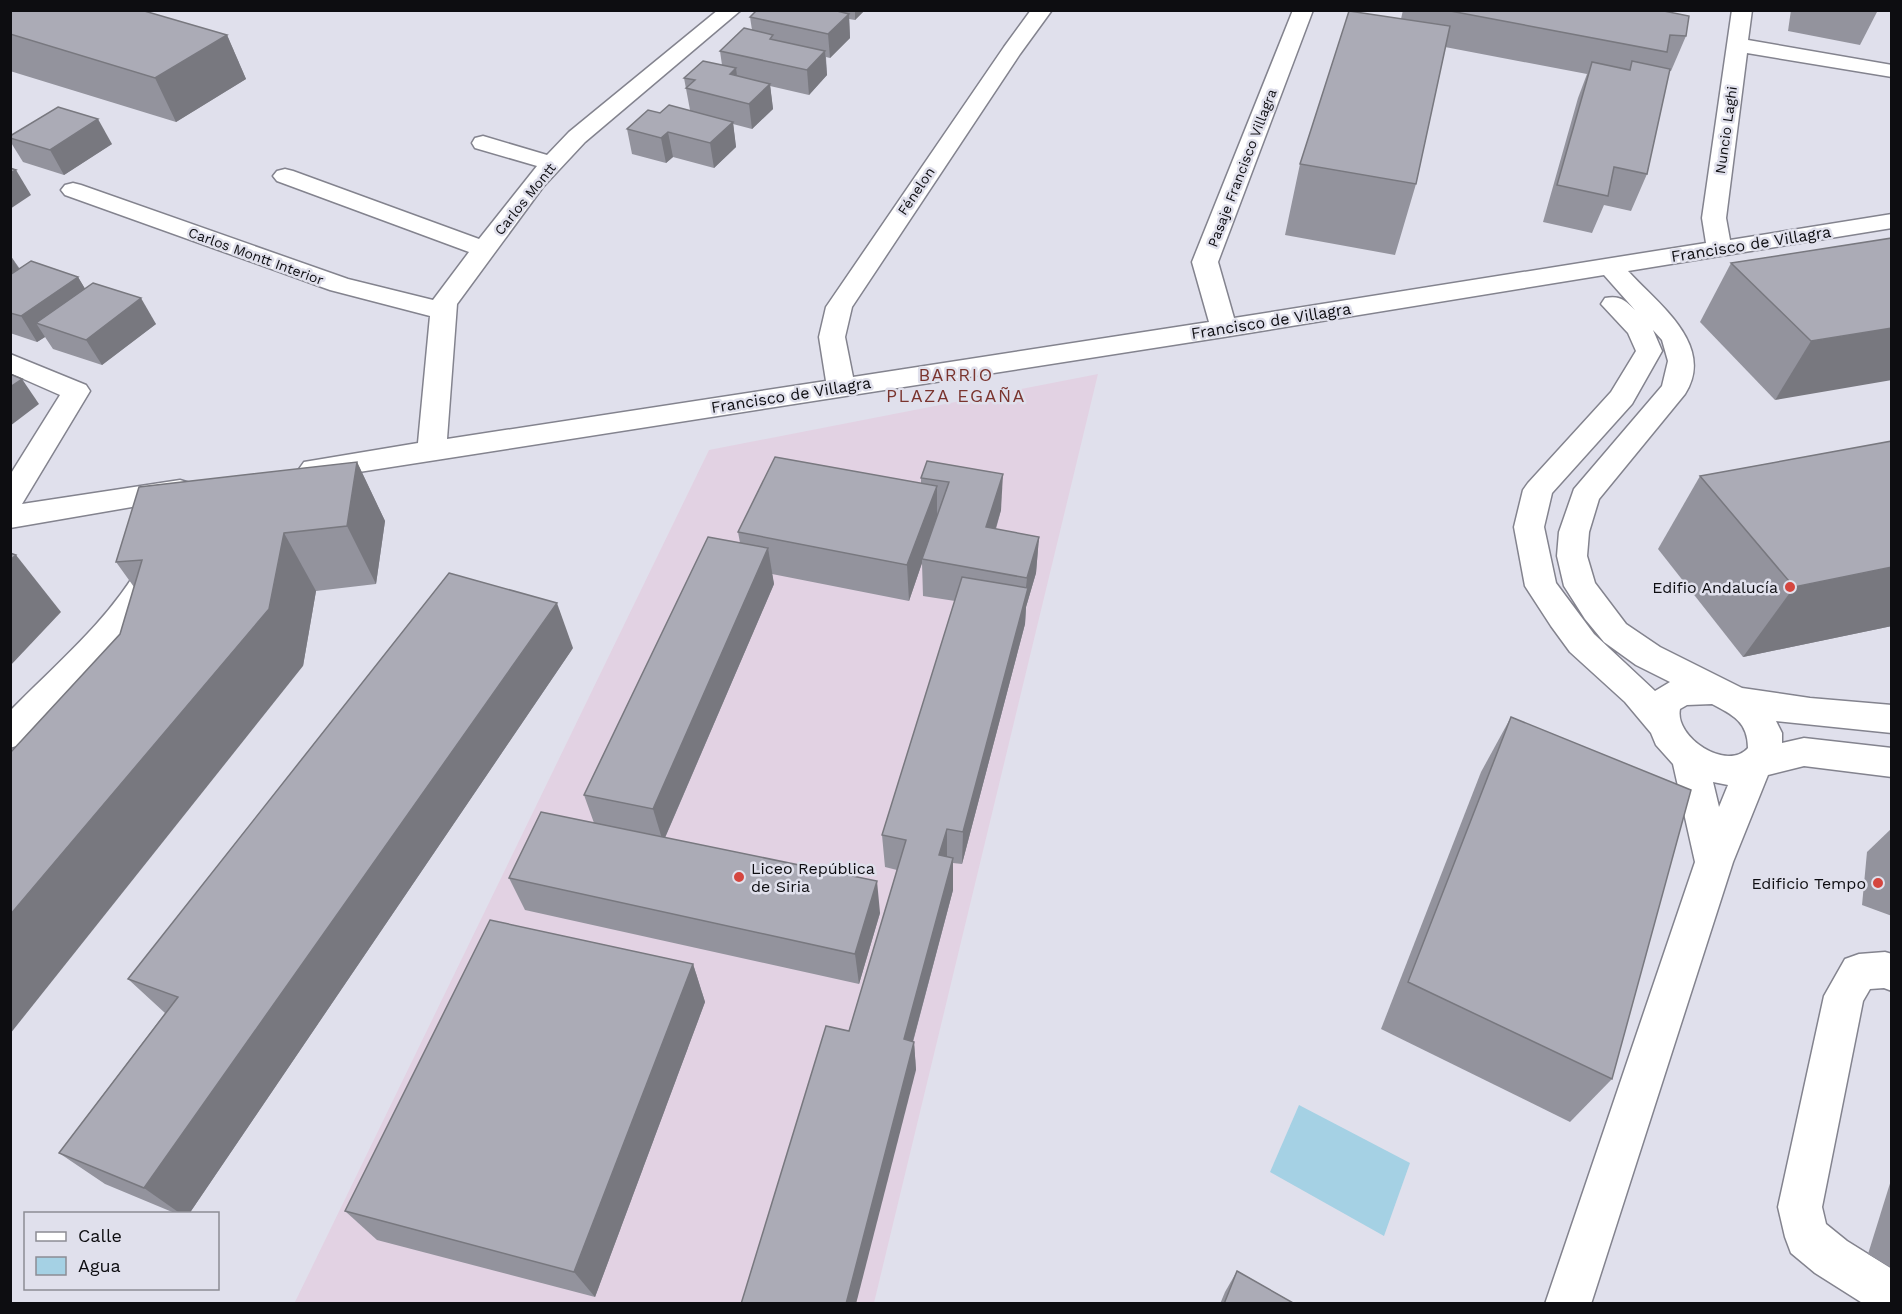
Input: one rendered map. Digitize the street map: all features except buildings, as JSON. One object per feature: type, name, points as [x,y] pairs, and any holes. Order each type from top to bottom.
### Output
[{"type":"street","name":"Carlos Montt","points":[[432,450],[444,303],[535,182],[577,137],[731,10]]},
{"type":"street","name":"Fénelon","points":[[841,387],[832,337],[839,307],[1011,51],[1042,10]]},
{"type":"street","name":"Pasaje Francisco Villagra","points":[[1224,328],[1206,262],[1303,10]]},
{"type":"street","name":"Nuncio Laghi","points":[[1719,249],[1714,218],[1742,10]]},
{"type":"street","points":[[1738,45],[1892,71]]},
{"type":"street","points":[[483,143],[553,164]]},
{"type":"street","points":[[285,176],[484,249]]},
{"type":"street","name":"Carlos Montt Interior","points":[[73,190],[339,285],[443,311]]},
{"type":"street","name":"Francisco de Villagra","points":[[292,472],[1224,328],[1892,221]]},
{"type":"street","points":[[1568,1304],[1714,862],[1755,764],[1766,751],[1765,733],[1755,716],[1725,696],[1648,656],[1616,633],[1596,610],[1580,586],[1572,556],[1574,532],[1585,496],[1675,388],[1682,362],[1675,338],[1610,267]]},
{"type":"street","points":[[1581,271],[1640,330],[1648,351],[1622,399],[1538,490],[1529,527],[1541,586],[1582,643],[1636,693],[1661,723],[1671,741],[1689,757],[1712,768],[1736,770],[1804,752],[1892,763]]},
{"type":"street","points":[[10,363],[76,391],[10,500]]},
{"type":"street","points":[[10,516],[198,487],[168,532],[146,586],[122,616],[10,734]]},
{"type":"street","points":[[1661,723],[1662,706],[1673,694],[1692,689],[1810,712],[1892,719]]},
{"type":"street","points":[[1689,757],[1714,862]]},
{"type":"street","points":[[1892,973],[1885,970],[1859,972],[1844,996],[1800,1207],[1807,1238],[1831,1257],[1892,1295]]},
{"type":"shaded area","name":"Liceo República de Siria","points":[[1098,374],[874,1303],[294,1304],[709,450]]},
{"type":"water","points":[[1299,1105],[1410,1163],[1384,1236],[1270,1172]]},
{"type":"place","name":"Edifio Andalucía","points":[[1790,587]]},
{"type":"place","name":"Liceo República de Siria","points":[[739,877]]},
{"type":"place","name":"Edificio Tempo","points":[[1878,883]]},
{"type":"district","name":"BARRIO PLAZA EGAÑA","points":[[956,384]]}]
